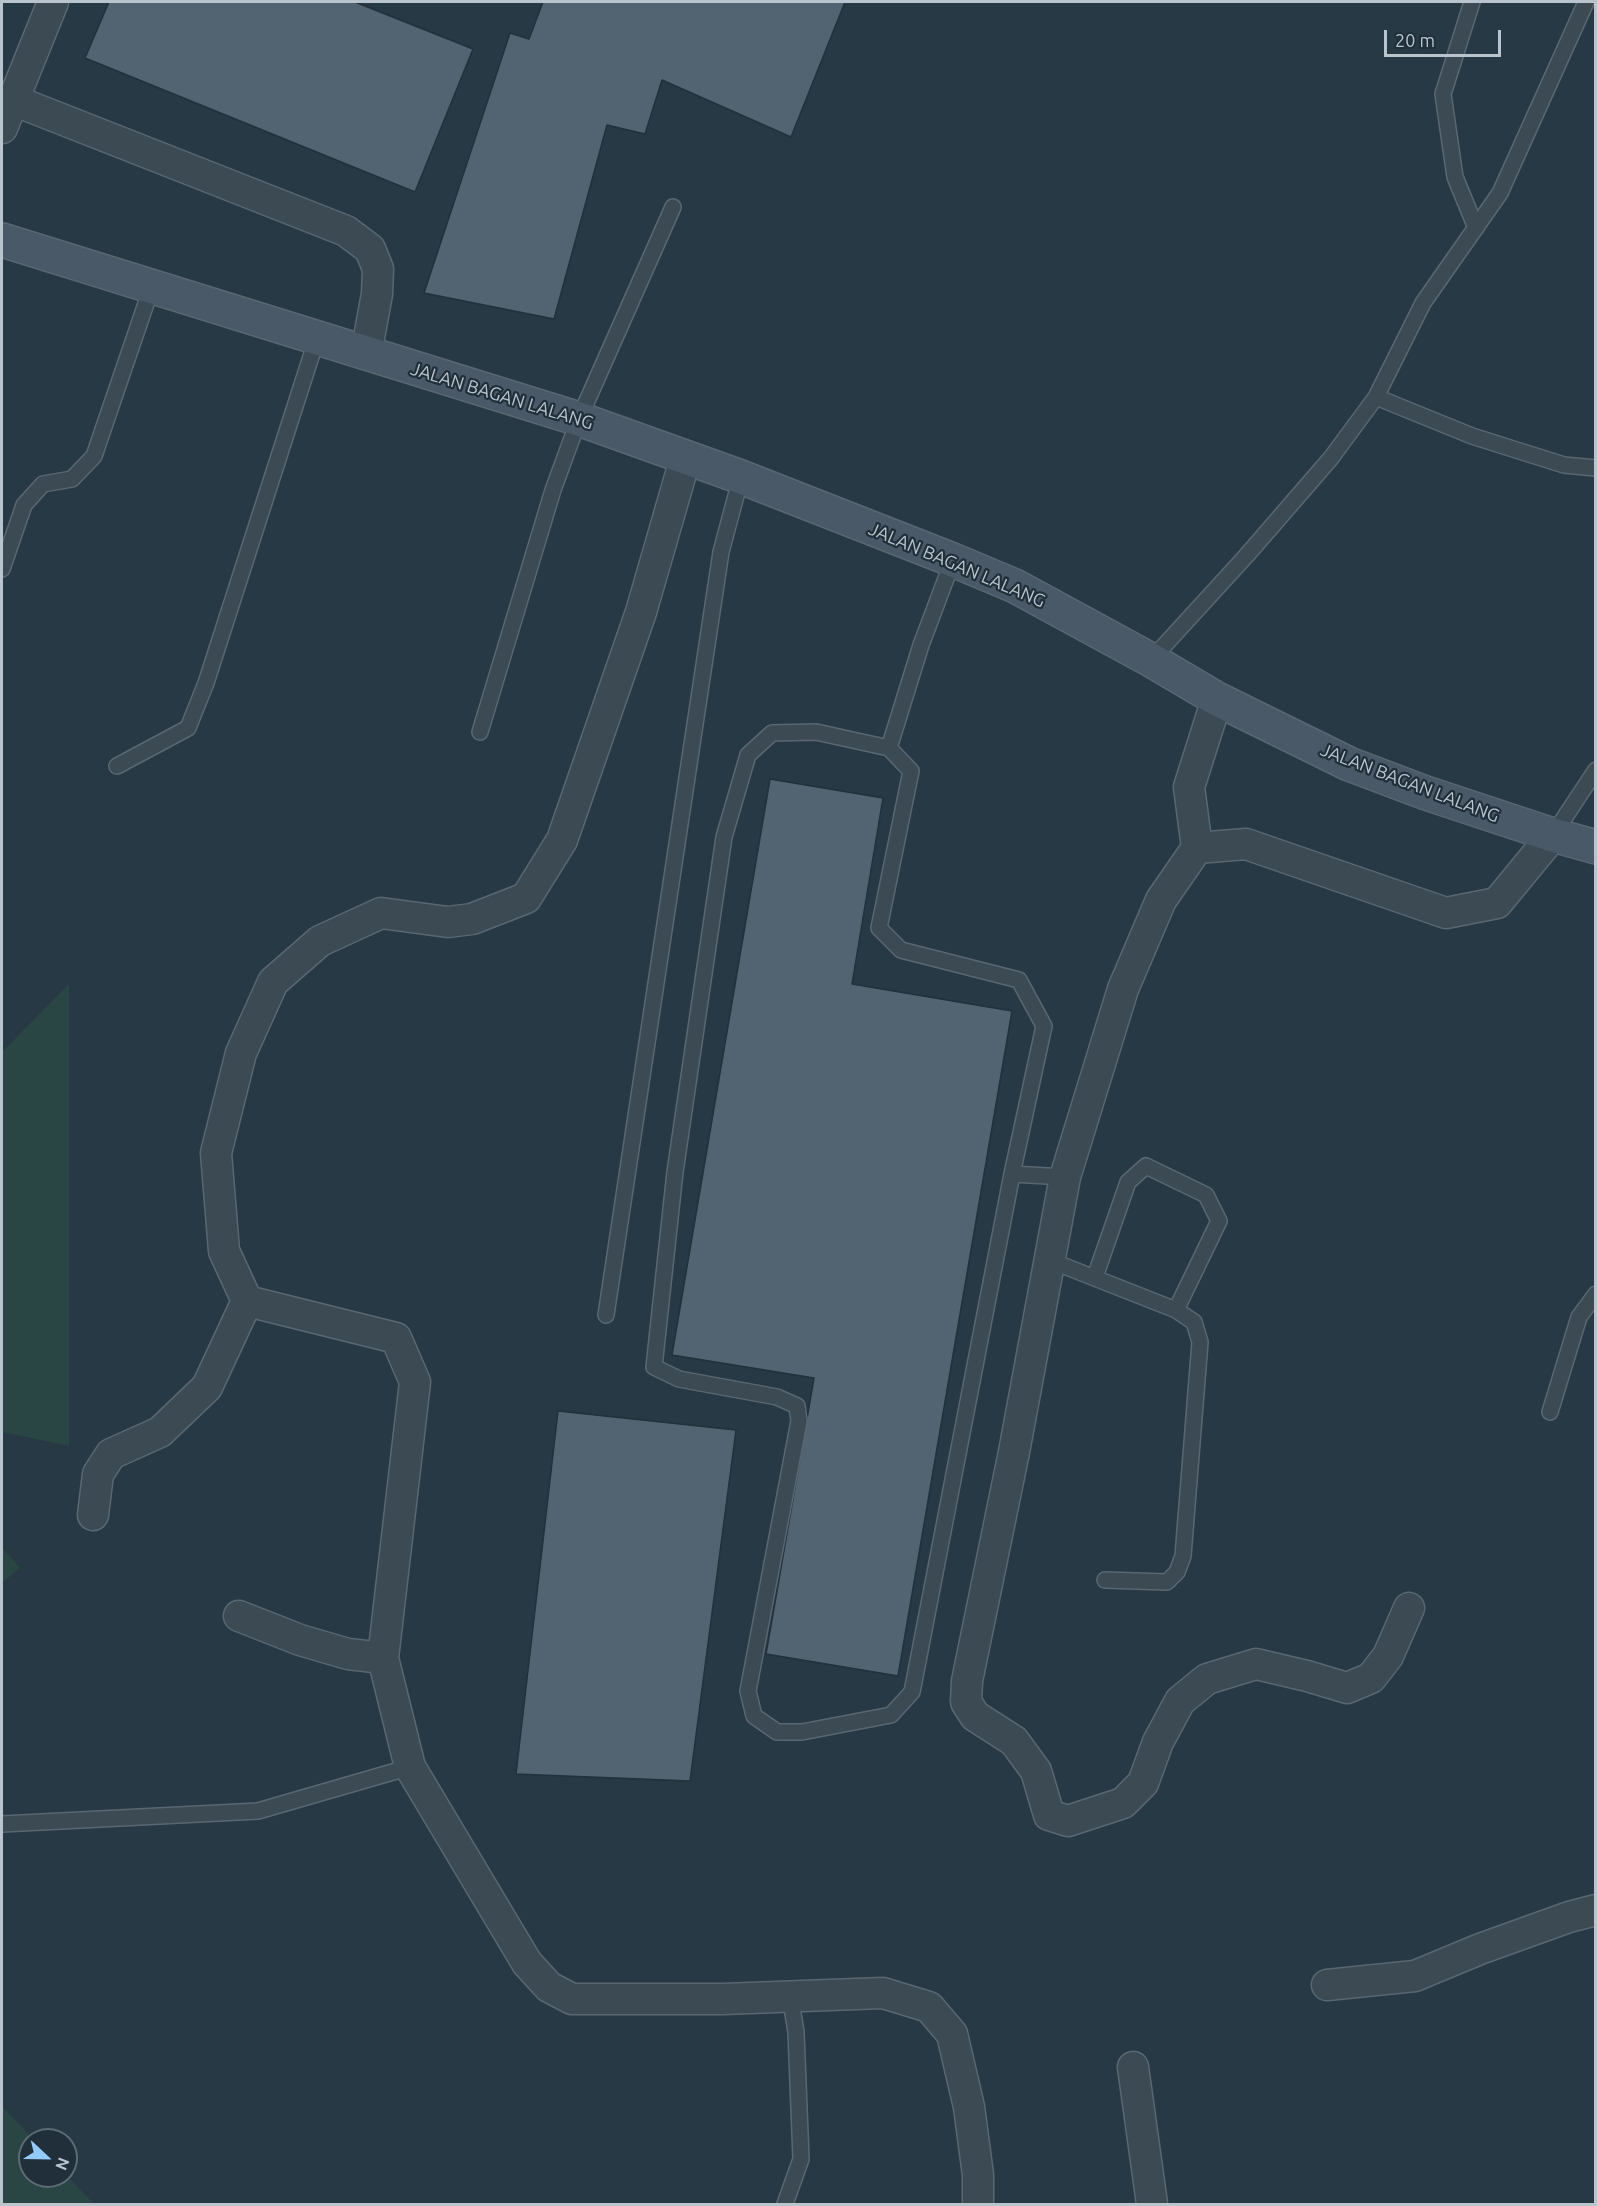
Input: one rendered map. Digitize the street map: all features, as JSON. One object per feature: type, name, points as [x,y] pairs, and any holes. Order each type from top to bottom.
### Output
[{"type":"main road","name":"JALAN BAGAN LALANG","points":[[2,240],[579,419],[686,456],[1015,586],[1151,660],[1217,699],[1349,764],[1426,794],[1596,847]]},
{"type":"street","points":[[2,128],[7,97],[54,2]]},
{"type":"street","points":[[7,97],[346,231],[370,249],[378,269],[377,294],[366,354]]},
{"type":"street","points":[[93,1515],[98,1474],[111,1454],[160,1432],[207,1387],[247,1301],[224,1251],[216,1153],[241,1053],[273,982],[320,941],[381,913],[448,922],[472,919],[526,898],[562,840],[641,612],[686,456]]},
{"type":"street","points":[[1217,699],[1190,788],[1197,848],[1161,900],[1123,989],[1065,1177],[1014,1452],[967,1681],[966,1702],[975,1716],[1014,1741],[1036,1771],[1049,1815],[1068,1821],[1123,1803],[1143,1783],[1158,1742],[1180,1701],[1207,1679],[1256,1664],[1347,1688],[1371,1678],[1388,1656],[1409,1608]]},
{"type":"street","points":[[1197,848],[1246,844],[1446,913],[1497,903],[1553,835]]},
{"type":"street","points":[[247,1301],[396,1338],[415,1382],[383,1658],[410,1767],[527,1963],[549,1987],[572,1999],[883,1994],[929,2007],[952,2034],[969,2107],[978,2175],[978,2205]]},
{"type":"street","points":[[239,1616],[300,1640],[348,1654],[383,1658]]},
{"type":"street","points":[[1326,1985],[1415,1976],[1480,1949],[1569,1917],[1596,1910]]},
{"type":"street","points":[[1133,2067],[1152,2205]]},
{"type":"lane","points":[[1472,2],[1443,94],[1455,177],[1476,228]]},
{"type":"lane","points":[[1151,660],[1247,555],[1331,458],[1376,397],[1423,303],[1500,193],[1586,2]]},
{"type":"lane","points":[[480,732],[553,490],[579,419],[673,207]]},
{"type":"lane","points":[[2,569],[24,505],[43,484],[72,479],[94,456],[152,286]]},
{"type":"lane","points":[[117,766],[188,728],[206,683],[317,338]]},
{"type":"lane","points":[[1376,397],[1472,436],[1564,465],[1596,468]]},
{"type":"lane","points":[[606,1315],[721,552],[741,477]]},
{"type":"lane","points":[[889,748],[921,645],[953,560]]},
{"type":"lane","points":[[816,732],[889,748],[911,771],[879,928],[901,950],[1019,980],[1044,1026],[1012,1174],[912,1692],[891,1715],[802,1732],[777,1732],[754,1716],[748,1691],[799,1421],[797,1406],[777,1397],[679,1378],[654,1367],[675,1172],[724,837],[748,754],[772,733],[816,732]]},
{"type":"lane","points":[[1553,835],[1596,770]]},
{"type":"lane","points":[[1095,1277],[1128,1182],[1146,1166],[1206,1196],[1219,1221],[1176,1310]]},
{"type":"lane","points":[[1012,1174],[1065,1177]]},
{"type":"lane","points":[[1049,1260],[1176,1310],[1194,1322],[1200,1342],[1183,1556],[1177,1572],[1167,1582],[1105,1580]]},
{"type":"lane","points":[[1550,1412],[1579,1317],[1596,1294]]},
{"type":"lane","points":[[2,1824],[258,1811],[410,1767]]},
{"type":"lane","points":[[785,2205],[801,2159],[796,2032],[790,1995]]},
{"type":"green space","points":[[69,984],[69,1446],[2,1432],[2,1052]]},
{"type":"green space","points":[[2,1547],[20,1568],[2,1583]]},
{"type":"green space","points":[[2,2106],[23,2128],[18,2128],[18,2188],[78,2187],[94,2204],[2,2204]]},
{"type":"building","points":[[109,2],[355,2],[473,49],[415,192],[85,58]]},
{"type":"building","points":[[543,2],[845,2],[791,137],[662,80],[645,134],[607,125],[554,319],[424,293],[510,33],[529,39]]},
{"type":"building","points":[[770,779],[883,798],[852,984],[1012,1011],[898,1676],[766,1654],[814,1378],[672,1355]]},
{"type":"building","points":[[558,1411],[736,1430],[690,1781],[516,1774]]}]
